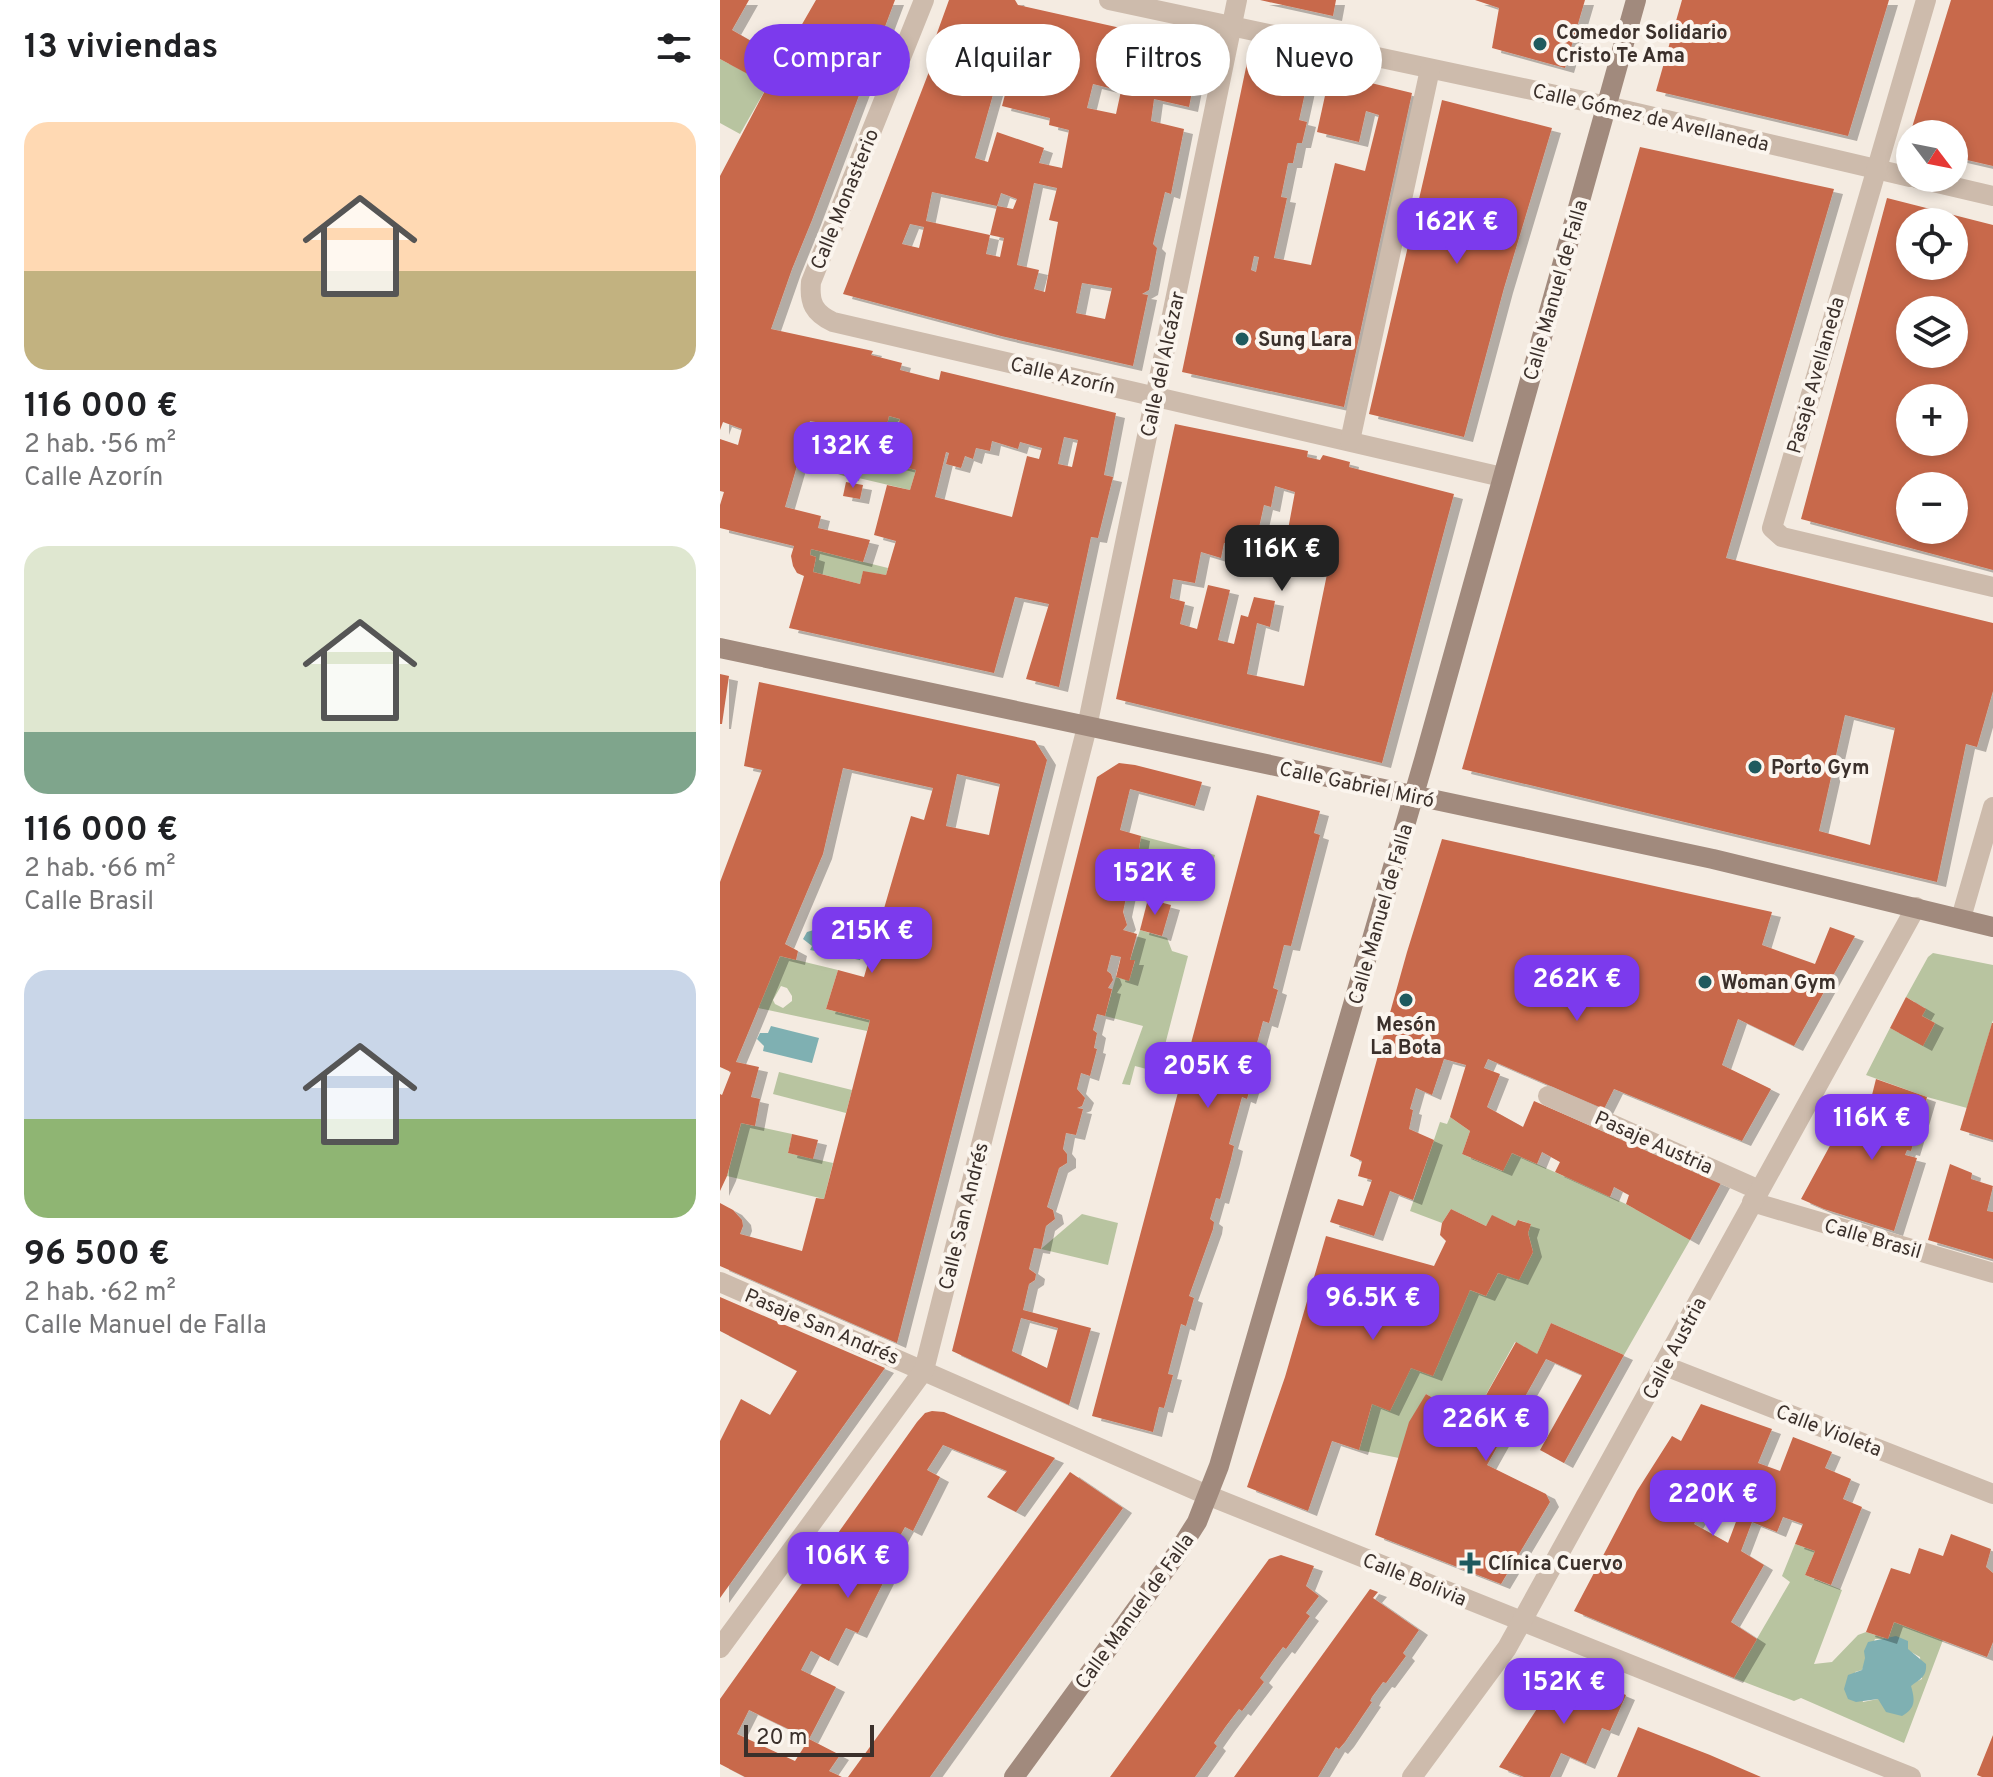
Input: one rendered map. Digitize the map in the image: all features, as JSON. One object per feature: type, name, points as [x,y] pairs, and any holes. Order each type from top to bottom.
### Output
[{"type":"street","name":"Calle Monasterio","points":[[815,310],[811,303],[811,282],[924,0]]},
{"type":"street","name":"Calle Gómez de Avellaneda","points":[[1109,0],[1607,106],[1896,173]]},
{"type":"street","name":"Calle del Alcázar","points":[[1087,727],[1237,0]]},
{"type":"street","name":"Calle Manuel de Falla","points":[[1014,1777],[1197,1522],[1231,1427],[1414,795],[1636,0]]},
{"type":"street","name":"Pasaje Avellaneda","points":[[1926,0],[1772,528],[1782,537],[1993,587]]},
{"type":"street","points":[[1350,441],[1430,69]]},
{"type":"street","name":"Calle Gómez de Avellaneda","points":[[1968,190],[1993,196]]},
{"type":"street","name":"Calle Azorín","points":[[815,310],[833,322],[1502,477]]},
{"type":"street","name":"Calle Gabriel Miró","points":[[720,648],[1713,859],[1993,927]]},
{"type":"street","name":"Calle San Andrés","points":[[720,1648],[924,1370],[1087,727]]},
{"type":"street","points":[[1961,918],[1993,807]]},
{"type":"street","name":"Calle Austria","points":[[1412,1777],[1507,1648],[1523,1621],[1916,907]]},
{"type":"street","name":"Pasaje Austria","points":[[1548,1096],[1755,1196]]},
{"type":"street","name":"Calle Brasil","points":[[1755,1196],[1993,1273]]},
{"type":"street","name":"Pasaje San Andrés","points":[[720,1282],[924,1370]]},
{"type":"street","name":"Calle Violeta","points":[[1665,1366],[1993,1494]]},
{"type":"street","name":"Calle Bolivia","points":[[924,1370],[1207,1495],[1911,1777]]},
{"type":"green space","points":[[720,59],[744,72],[744,96],[762,96],[740,134],[720,123]]},
{"type":"green space","points":[[889,416],[900,419],[888,463],[916,470],[910,490],[850,476],[860,431],[884,438]]},
{"type":"green space","points":[[811,549],[888,568],[886,575],[863,572],[860,584],[813,572],[816,557],[810,555]]},
{"type":"green space","points":[[1141,836],[1215,855],[1206,889],[1197,881],[1143,866],[1144,860],[1138,854]]},
{"type":"green space","points":[[1140,930],[1167,938],[1172,951],[1188,956],[1158,1072],[1135,1066],[1130,1085],[1122,1084],[1143,1026],[1105,1016],[1116,977],[1129,980],[1135,961],[1130,960]]},
{"type":"green space","points":[[1933,953],[1993,965],[1993,1020],[1967,1108],[1866,1075],[1890,1028],[1923,1045],[1935,1023],[1922,1016],[1925,1008],[1906,997]]},
{"type":"green space","points":[[780,956],[838,970],[826,1009],[870,1020],[867,1031],[758,1008]],"holes":[[[781,986],[787,988],[792,1001],[783,1008],[773,1000]]]},
{"type":"green space","points":[[779,1072],[852,1090],[846,1113],[773,1094]]},
{"type":"green space","points":[[1450,1117],[1470,1131],[1462,1154],[1502,1171],[1512,1153],[1626,1204],[1690,1240],[1624,1355],[1551,1323],[1537,1354],[1515,1342],[1472,1420],[1426,1394],[1399,1458],[1359,1450],[1372,1404],[1411,1368],[1470,1290],[1486,1296],[1498,1273],[1519,1279],[1533,1252],[1528,1233],[1531,1224],[1519,1220],[1515,1226],[1493,1216],[1486,1226],[1451,1209],[1442,1223],[1410,1211],[1440,1122],[1447,1124]]},
{"type":"green space","points":[[741,1123],[792,1134],[788,1153],[833,1163],[824,1199],[727,1176]]},
{"type":"green space","points":[[1082,1214],[1118,1223],[1108,1265],[1041,1249]]},
{"type":"green space","points":[[1795,1544],[1815,1551],[1805,1575],[1842,1590],[1814,1664],[1832,1662],[1858,1635],[1866,1632],[1888,1639],[1894,1622],[1943,1640],[1904,1743],[1801,1698],[1794,1701],[1734,1678],[1790,1582],[1782,1576]],"holes":[[[1875,1639],[1888,1639],[1920,1657],[1922,1679],[1878,1699],[1863,1702],[1855,1672],[1862,1670]]]},
{"type":"water","points":[[818,923],[867,935],[860,960],[810,950],[812,946],[803,939],[807,932],[817,929]]},
{"type":"water","points":[[771,1026],[819,1038],[812,1063],[763,1051],[764,1046],[757,1039],[760,1033],[768,1033]]},
{"type":"water","points":[[1896,1636],[1908,1641],[1908,1649],[1926,1664],[1924,1675],[1911,1686],[1912,1707],[1902,1716],[1886,1712],[1878,1699],[1856,1702],[1848,1699],[1844,1689],[1848,1675],[1862,1670],[1868,1642]]},
{"type":"building","points":[[720,0],[749,0],[732,30],[744,37],[744,72],[720,59]]},
{"type":"building","points":[[816,0],[895,0],[886,24],[802,24]]},
{"type":"building","points":[[949,0],[1015,0],[1018,5],[1103,24],[1096,24],[1096,85],[1093,84],[1087,108],[1116,114],[1120,96],[1191,96],[1189,107],[1154,99],[1151,121],[1184,129],[1171,194],[1165,192],[1153,244],[1157,248],[1149,290],[1142,294],[1148,295],[1133,366],[1001,336],[843,294],[926,80],[926,96],[993,96],[975,158],[988,162],[997,132],[1044,148],[1039,163],[1062,168],[1069,130],[1049,125],[1050,118],[1002,106],[1005,96],[1080,96],[1080,24],[940,24]],"holes":[[[1034,183],[1057,188],[1049,220],[1058,222],[1045,292],[1034,289],[1039,270],[1017,265]],[[932,192],[997,206],[990,235],[926,221]],[[1001,193],[1017,199],[1013,209],[997,206]],[[910,224],[924,227],[919,248],[902,244]],[[990,235],[1004,238],[1000,257],[986,254]],[[1082,283],[1112,288],[1105,319],[1076,313]]]},
{"type":"building","points":[[1260,0],[1336,0],[1333,16]]},
{"type":"building","points":[[1475,0],[1585,0],[1565,68],[1492,48],[1499,8]]},
{"type":"building","points":[[1682,0],[1889,0],[1848,136],[1656,91]]},
{"type":"building","points":[[1951,0],[1993,0],[1993,166],[1968,160],[1968,120],[1914,120]]},
{"type":"building","points":[[1246,68],[1246,96],[1304,96],[1299,120],[1307,122],[1302,143],[1297,143],[1293,163],[1288,163],[1281,197],[1287,198],[1274,258],[1311,265],[1335,163],[1365,171],[1379,115],[1366,111],[1359,142],[1317,132],[1325,96],[1382,96],[1382,86],[1412,93],[1344,407],[1182,372]],"holes":[[[1254,256],[1259,257],[1256,272],[1251,270]]]},
{"type":"building","points":[[762,96],[859,96],[771,329],[873,351],[871,355],[902,363],[900,370],[939,380],[941,371],[1116,413],[1104,475],[1113,477],[1098,538],[1091,537],[1059,687],[1026,679],[1049,604],[1015,597],[994,673],[789,628],[804,576],[797,573],[793,566],[791,556],[794,546],[720,528],[720,505],[724,492],[720,491],[720,439],[738,445],[742,429],[723,422],[720,430],[720,176]],"holes":[[[889,416],[900,419],[888,463],[916,470],[910,490],[887,485],[874,535],[896,541],[886,575],[863,571],[860,584],[813,572],[816,557],[810,555],[811,549],[863,562],[870,540],[818,528],[821,516],[785,507],[810,421],[821,423],[816,445],[831,449],[826,468],[850,476],[860,431],[884,438]],[[1064,437],[1078,440],[1072,467],[1058,464]],[[992,441],[1018,449],[1020,442],[1042,448],[1039,459],[1027,456],[1012,517],[935,497],[946,452],[949,453],[946,464],[961,468],[965,456],[973,459],[976,448],[990,451]]]},
{"type":"building","points":[[1442,100],[1552,128],[1464,437],[1369,414]]},
{"type":"building","points":[[1640,147],[1834,189],[1726,558],[1993,623],[1993,691],[1977,747],[1966,744],[1937,882],[1462,769]],"holes":[[[1845,715],[1895,728],[1870,845],[1819,831]]]},
{"type":"building","points":[[1887,198],[1926,208],[1896,208],[1896,280],[1968,280],[1968,219],[1993,225],[1993,570],[1801,519]]},
{"type":"building","points":[[1175,424],[1308,451],[1307,457],[1320,460],[1323,455],[1350,462],[1349,467],[1454,494],[1382,763],[1116,699]],"holes":[[[1275,486],[1295,492],[1287,535],[1333,545],[1304,686],[1247,674],[1257,623],[1270,627],[1275,601],[1254,597],[1248,617],[1241,615],[1234,644],[1218,640],[1230,590],[1208,585],[1197,629],[1180,624],[1185,602],[1170,598],[1173,579],[1195,583],[1201,552],[1221,558],[1224,543],[1254,550],[1264,505],[1271,507]]]},
{"type":"building","points":[[846,482],[863,485],[860,499],[843,496]]},
{"type":"building","points":[[720,674],[729,676],[722,724],[720,724]]},
{"type":"building","points":[[759,682],[1035,741],[1047,760],[897,1343],[720,1266],[720,1203],[733,1210],[742,1220],[740,1234],[802,1251],[816,1198],[824,1199],[870,1020],[826,1009],[838,970],[864,977],[911,816],[924,820],[933,788],[843,768],[823,854],[785,944],[798,951],[796,960],[780,956],[736,1062],[759,1067],[751,1097],[760,1099],[755,1126],[741,1123],[720,1191],[720,1094],[731,1072],[720,1067],[720,882],[762,770],[744,766]],"holes":[[[957,774],[1000,784],[989,835],[946,826]]]},
{"type":"building","points":[[1119,763],[1202,782],[1195,806],[1130,789],[1120,830],[1141,836],[1138,854],[1144,860],[1140,870],[1131,872],[1121,866],[1115,891],[1127,893],[1123,912],[1127,925],[1123,930],[1137,934],[1130,960],[1135,960],[1129,981],[1116,977],[1121,957],[1111,955],[1107,971],[1113,980],[1108,988],[1112,989],[1105,1016],[1097,1014],[1093,1030],[1097,1033],[1094,1048],[1097,1049],[1090,1076],[1081,1073],[1077,1089],[1085,1098],[1082,1106],[1077,1108],[1083,1109],[1076,1135],[1066,1133],[1063,1149],[1067,1154],[1067,1163],[1059,1168],[1047,1207],[1053,1210],[1055,1219],[1046,1226],[1041,1249],[1034,1248],[1029,1269],[1036,1274],[1035,1280],[1029,1284],[1023,1310],[1091,1328],[1069,1405],[952,1351],[1097,777]],"holes":[[[1021,1318],[1058,1328],[1047,1368],[1012,1351]]]},
{"type":"building","points":[[1257,795],[1320,811],[1314,833],[1320,835],[1291,946],[1284,945],[1273,988],[1278,990],[1269,1023],[1263,1021],[1252,1082],[1247,1099],[1242,1097],[1229,1144],[1234,1146],[1231,1159],[1220,1199],[1216,1198],[1210,1219],[1214,1222],[1213,1229],[1189,1296],[1194,1298],[1186,1326],[1181,1324],[1168,1374],[1173,1375],[1164,1408],[1159,1407],[1153,1432],[1092,1416]]},
{"type":"building","points":[[1442,839],[1772,912],[1762,945],[1815,964],[1830,927],[1855,936],[1794,1046],[1738,1019],[1722,1065],[1771,1089],[1742,1141],[1614,1089],[1604,1109],[1488,1059],[1484,1068],[1500,1074],[1487,1107],[1523,1127],[1534,1101],[1721,1183],[1690,1240],[1626,1204],[1629,1195],[1614,1187],[1610,1197],[1555,1172],[1560,1162],[1542,1152],[1537,1164],[1512,1153],[1503,1171],[1462,1154],[1470,1131],[1450,1117],[1466,1065],[1444,1059],[1432,1095],[1416,1088],[1410,1109],[1413,1110],[1409,1129],[1434,1140],[1413,1200],[1390,1191],[1374,1236],[1330,1222],[1338,1199],[1363,1206],[1372,1180],[1358,1176],[1362,1161],[1350,1156]],"holes":[[[1611,968],[1627,973],[1621,993],[1605,988]]]},
{"type":"building","points":[[1148,899],[1171,905],[1162,936],[1140,930]]},
{"type":"building","points":[[1906,997],[1926,1009],[1922,1016],[1935,1023],[1923,1046],[1890,1028]]},
{"type":"building","points":[[1993,1023],[1993,1140],[1960,1130]]},
{"type":"building","points":[[1876,1079],[1927,1097],[1911,1151],[1907,1150],[1905,1155],[1917,1158],[1894,1231],[1801,1199],[1839,1129],[1865,1143],[1873,1117],[1867,1115]]},
{"type":"building","points":[[792,1134],[818,1140],[813,1159],[788,1153]]},
{"type":"building","points":[[1950,1164],[1972,1173],[1971,1179],[1993,1186],[1987,1211],[1993,1212],[1993,1259],[1928,1240]]},
{"type":"building","points":[[1451,1209],[1486,1226],[1492,1215],[1515,1226],[1518,1220],[1531,1224],[1528,1233],[1533,1252],[1519,1280],[1498,1273],[1486,1296],[1470,1290],[1433,1376],[1411,1368],[1390,1411],[1372,1404],[1359,1450],[1332,1441],[1308,1511],[1247,1487],[1285,1377],[1326,1236],[1434,1266],[1446,1241],[1440,1235],[1442,1223]],"holes":[[[1368,1284],[1389,1290],[1383,1311],[1362,1303]]]},
{"type":"building","points":[[720,1297],[885,1368],[720,1598],[720,1441],[741,1399],[770,1415],[797,1371],[720,1331]]},
{"type":"building","points":[[1551,1323],[1624,1355],[1564,1463],[1540,1450],[1582,1375],[1546,1359],[1487,1465],[1546,1494],[1550,1502],[1501,1584],[1375,1535],[1409,1422],[1426,1394],[1472,1420],[1516,1342],[1537,1354]]},
{"type":"building","points":[[1701,1404],[1772,1429],[1758,1463],[1780,1471],[1793,1437],[1832,1452],[1825,1468],[1851,1479],[1843,1499],[1862,1507],[1831,1585],[1805,1575],[1815,1551],[1795,1544],[1803,1524],[1783,1517],[1777,1532],[1752,1522],[1741,1551],[1764,1565],[1731,1622],[1757,1639],[1734,1678],[1574,1611],[1637,1491],[1672,1436],[1681,1441]],"holes":[[[1724,1473],[1751,1482],[1728,1543],[1694,1524]]]},
{"type":"building","points":[[944,1412],[1055,1458],[1016,1512],[987,1497],[1007,1471],[943,1445],[927,1470],[940,1477],[913,1531],[905,1527],[887,1559],[880,1555],[872,1573],[885,1579],[858,1633],[846,1628],[829,1661],[811,1651],[801,1670],[836,1687],[809,1739],[840,1755],[829,1771],[842,1777],[745,1777],[720,1764],[720,1699],[925,1413]],"holes":[[[749,1710],[809,1739],[795,1761],[737,1734]]]},
{"type":"building","points":[[1070,1472],[1123,1508],[930,1777],[848,1777]]},
{"type":"building","points":[[1951,1534],[1991,1549],[1986,1567],[1993,1573],[1993,1642],[1987,1657],[1894,1622],[1888,1639],[1866,1632],[1891,1568],[1910,1574],[1919,1548],[1943,1556]]},
{"type":"building","points":[[1281,1555],[1314,1566],[1306,1586],[1319,1596],[1306,1613],[1310,1616],[1260,1678],[1264,1682],[1226,1726],[1214,1743],[1217,1746],[1195,1777],[1110,1777],[1269,1559]]},
{"type":"building","points":[[1370,1589],[1378,1592],[1373,1598],[1419,1630],[1403,1653],[1406,1656],[1372,1697],[1372,1702],[1345,1742],[1339,1749],[1336,1747],[1318,1777],[1234,1777]]},
{"type":"building","points":[[1563,1669],[1626,1695],[1610,1731],[1602,1728],[1586,1764],[1561,1753],[1550,1777],[1524,1777],[1499,1767]]},
{"type":"building","points":[[1638,1727],[1710,1755],[1761,1777],[1617,1777]]},
{"type":"building","points":[[1993,1735],[1993,1777],[1982,1777],[1977,1775]]},
{"type":"place","name":"Comedor Solidario Cristo Te Ama","points":[[1540,44]]},
{"type":"place","name":"Sung Lara","points":[[1242,339]]},
{"type":"place","name":"Porto Gym","points":[[1755,767]]},
{"type":"place","name":"Woman Gym","points":[[1705,982]]},
{"type":"place","name":"Mesón La Bota","points":[[1406,1000]]},
{"type":"place","name":"Clínica Cuervo","points":[[1470,1563]]}]
